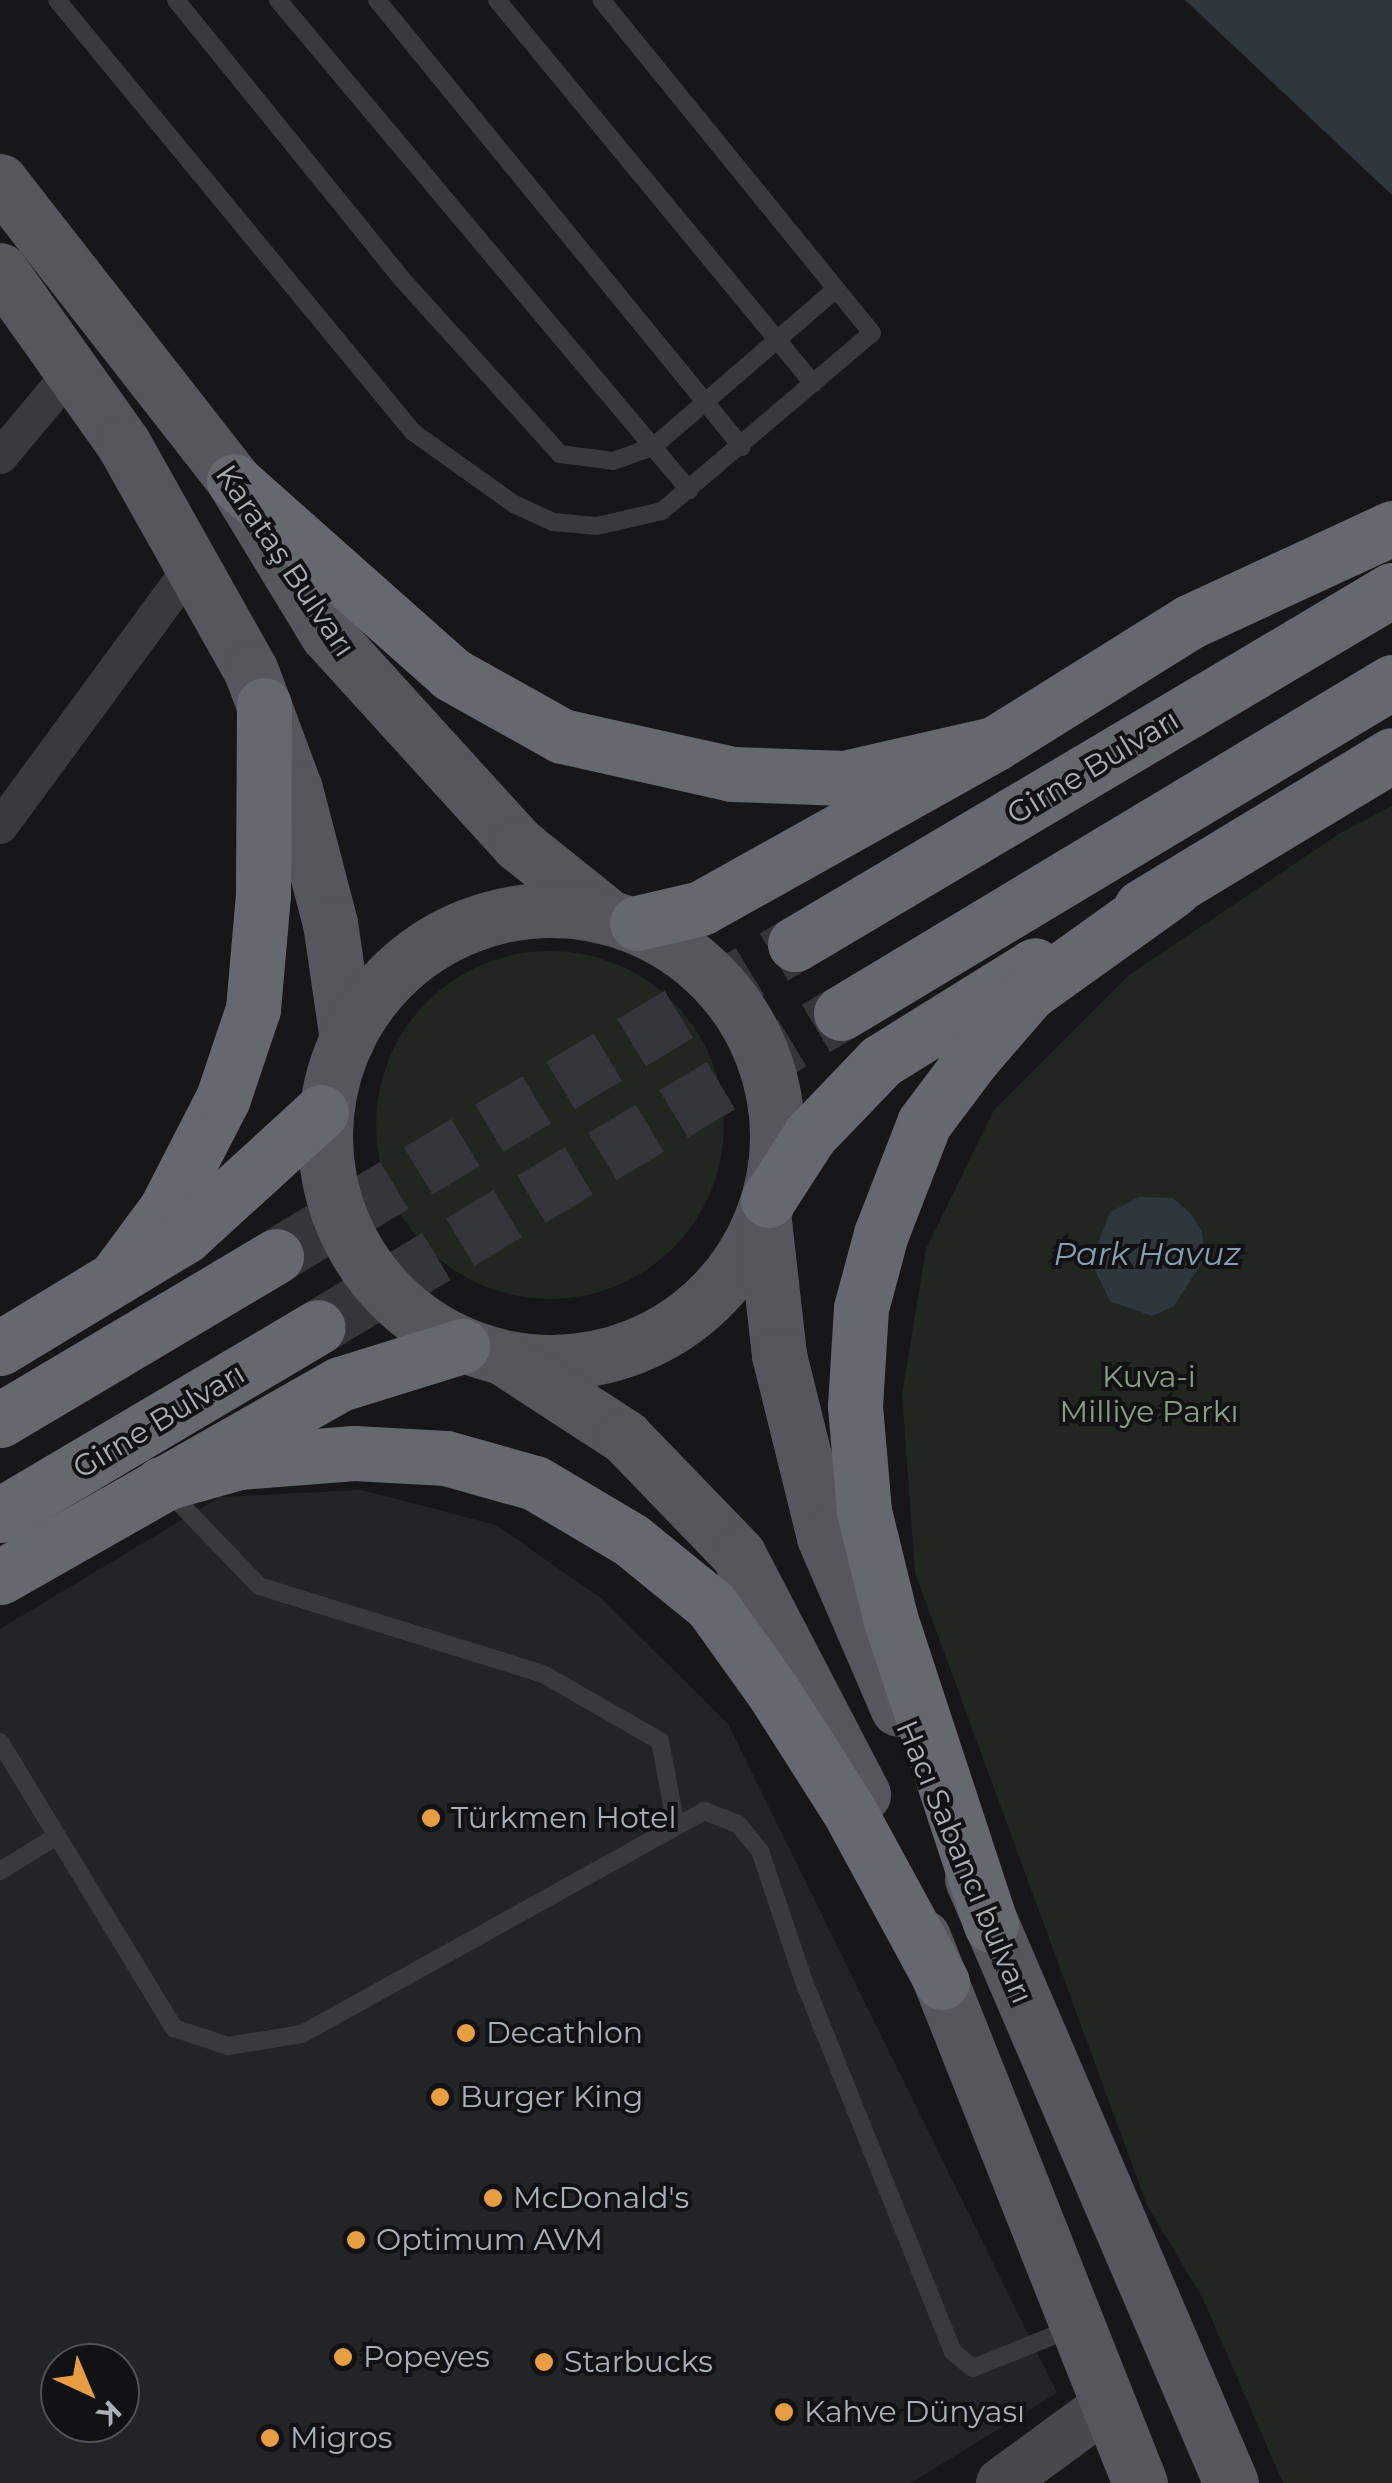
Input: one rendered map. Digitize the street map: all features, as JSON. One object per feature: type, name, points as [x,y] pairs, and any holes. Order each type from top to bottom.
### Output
[{"type":"highway","points":[[234,481],[451,674],[562,736],[732,774],[844,778],[994,744]]},
{"type":"highway","points":[[620,918],[701,908],[994,744],[1190,622],[1320,533],[1392,499]]},
{"type":"highway","points":[[1190,622],[1392,528]]},
{"type":"highway","name":"Girne Bulvarı","points":[[795,944],[1392,590]]},
{"type":"highway","points":[[841,1013],[1392,682]]},
{"type":"highway","points":[[116,1278],[174,1194],[223,1098],[254,1009],[262,895],[264,705]]},
{"type":"highway","points":[[766,1210],[810,1135],[881,1061],[958,1008],[1173,890],[1388,759]]},
{"type":"highway","points":[[991,1925],[890,1616],[864,1510],[855,1406],[861,1308],[916,1141],[962,1072],[1028,992],[1173,890]]},
{"type":"highway","points":[[0,1348],[185,1236],[322,1112]]},
{"type":"highway","points":[[0,1420],[276,1256]]},
{"type":"highway","name":"Girne Bulvarı","points":[[0,1515],[318,1328]]},
{"type":"highway","points":[[0,1577],[340,1384],[484,1353]]},
{"type":"highway","points":[[161,1484],[239,1462],[354,1452],[446,1458],[536,1483],[631,1540],[711,1605],[774,1693],[848,1809],[942,1982]]},
{"type":"main road","name":"Karataş Bulvarı","points":[[0,181],[234,481],[327,634],[518,844],[620,918],[700,962],[751,1025],[778,1113],[766,1210]]},
{"type":"main road","points":[[0,270],[195,561],[264,705],[295,790],[330,923],[346,1040]]},
{"type":"main road","points":[[620,918],[552,906],[478,918],[396,966],[346,1040],[322,1112],[324,1168],[353,1253],[406,1313],[484,1353],[624,1437],[738,1554],[861,1789],[942,1982],[1106,2406],[1140,2483]]},
{"type":"main road","points":[[484,1353],[590,1360],[653,1339],[717,1291],[766,1210]]},
{"type":"main road","name":"Hacı Sabancı bulvarı","points":[[766,1210],[778,1355],[824,1537],[1231,2483]]},
{"type":"main road","points":[[1001,2483],[1106,2406]]},
{"type":"street","points":[[0,456],[71,371]]},
{"type":"street","points":[[0,826],[195,561]]},
{"type":"lane","points":[[57,0],[413,432],[443,459],[514,504],[575,526],[641,519],[689,490],[872,333],[601,0]]},
{"type":"lane","points":[[176,0],[532,430],[576,460],[613,461],[652,447],[836,289]]},
{"type":"lane","points":[[278,0],[689,490]]},
{"type":"lane","points":[[378,0],[742,447]]},
{"type":"lane","points":[[497,0],[813,384]]},
{"type":"lane","points":[[161,1484],[260,1586],[544,1674],[660,1741],[676,1826]]},
{"type":"lane","points":[[0,1742],[174,2028],[228,2046],[302,2034],[704,1811],[738,1824],[760,1851],[803,1979],[953,2352],[973,2368],[1076,2327]]},
{"type":"lane","points":[[0,1871],[57,1836]]},
{"type":"shaded area","points":[[362,1490],[496,1525],[602,1599],[728,1724],[1057,2393],[911,2483],[0,2483],[0,1629],[220,1497]]},
{"type":"green space","name":"Kuva-i Milliye Parkı","points":[[1392,806],[1392,2483],[1283,2483],[1203,2299],[1147,2205],[915,1573],[902,1394],[926,1249],[994,1110],[1130,974],[1342,832]]},
{"type":"green space","points":[[550,951],[601,958],[632,971],[661,990],[685,1014],[704,1043],[717,1074],[724,1125],[717,1176],[704,1207],[685,1236],[661,1260],[632,1279],[601,1292],[550,1299],[499,1292],[468,1279],[439,1260],[415,1236],[396,1207],[383,1176],[376,1125],[383,1074],[396,1043],[415,1014],[439,990],[468,971],[499,958]]},
{"type":"water","points":[[1185,0],[1392,0],[1392,195]]},
{"type":"water","name":"Park Havuz","points":[[1139,1197],[1173,1198],[1191,1214],[1202,1232],[1205,1258],[1174,1306],[1152,1316],[1110,1301],[1091,1262],[1110,1212]]},
{"type":"tunnel","points":[[276,1256],[795,944]]},
{"type":"tunnel","points":[[318,1327],[841,1013]]},
{"type":"place","name":"Türkmen Hotel","points":[[431,1818]]},
{"type":"place","name":"Decathlon","points":[[466,2033]]},
{"type":"place","name":"Burger King","points":[[440,2097]]},
{"type":"place","name":"McDonald's","points":[[493,2198]]},
{"type":"place","name":"Optimum AVM","points":[[356,2240]]},
{"type":"place","name":"Popeyes","points":[[343,2357]]},
{"type":"place","name":"Starbucks","points":[[544,2362]]},
{"type":"place","name":"Kahve Dünyası","points":[[784,2412]]},
{"type":"place","name":"Migros","points":[[270,2438]]}]
